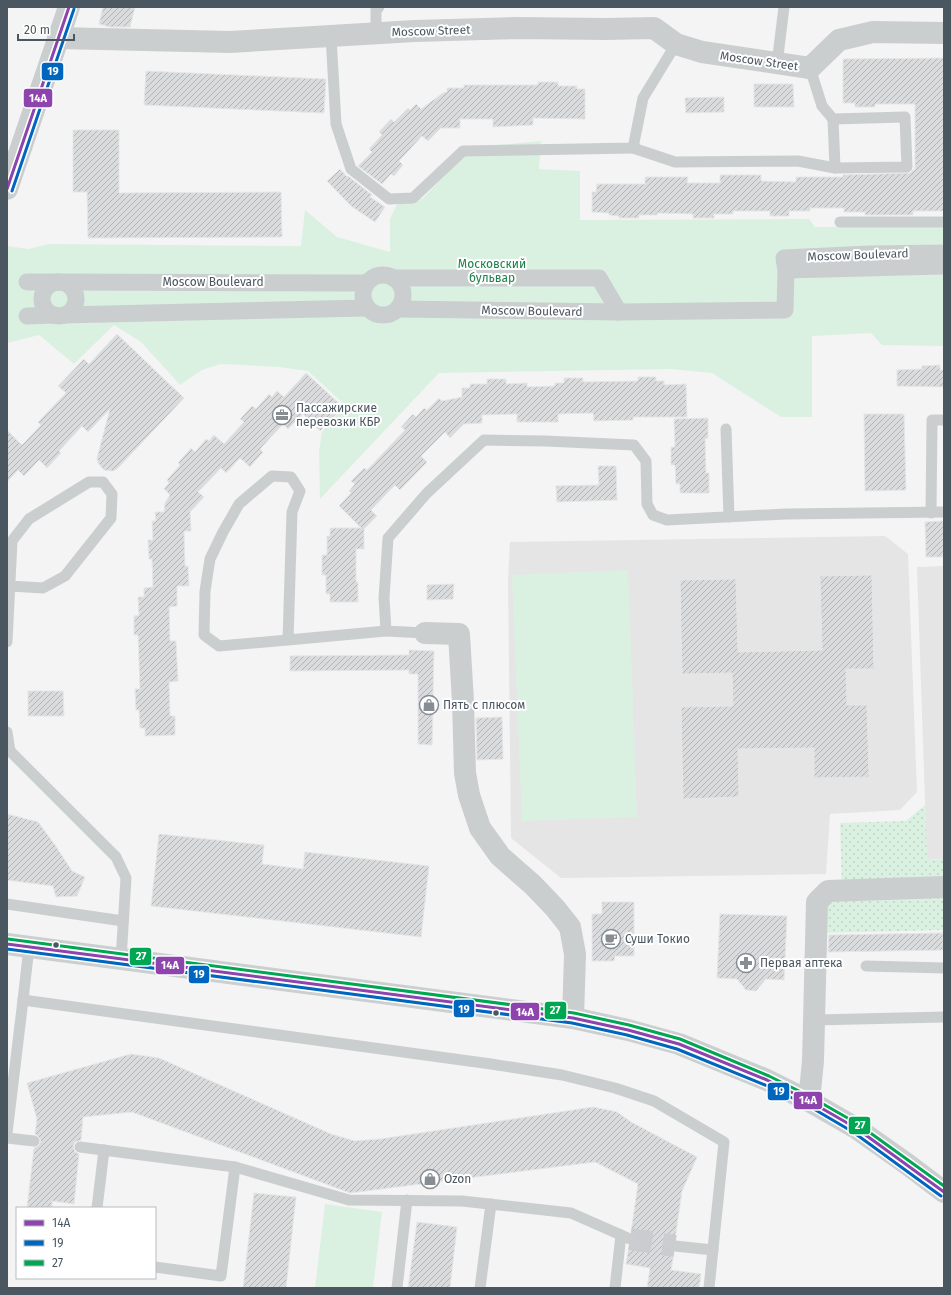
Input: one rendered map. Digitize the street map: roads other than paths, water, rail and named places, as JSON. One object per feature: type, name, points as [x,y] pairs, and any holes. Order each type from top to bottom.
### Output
[{"type":"main road","points":[[7,944],[573,1018],[628,1030],[679,1044],[768,1080],[809,1101],[874,1141],[944,1192]]},
{"type":"street","points":[[7,189],[69,7]]},
{"type":"street","name":"Moscow Street","points":[[58,38],[230,42],[376,33],[516,28],[654,28],[676,44],[702,52],[810,68],[839,40],[873,32],[944,33]]},
{"type":"street","name":"Moscow Boulevard","points":[[398,309],[620,312],[785,310],[786,270],[944,253]]},
{"type":"street","name":"Moscow Boulevard","points":[[870,261],[944,266]]},
{"type":"street","points":[[386,275],[399,283],[403,296],[398,309],[386,315],[372,313],[364,302],[363,295],[367,283],[378,276],[386,275]]},
{"type":"street","points":[[393,278],[599,278],[620,312]]},
{"type":"street","name":"Moscow Boulevard","points":[[27,282],[367,283]]},
{"type":"street","points":[[59,282],[66,283],[71,286],[77,298],[76,305],[72,311],[59,315],[48,312],[42,300],[43,293],[47,287],[52,283],[59,282]]},
{"type":"street","points":[[27,316],[367,308]]},
{"type":"street","points":[[424,633],[459,634],[465,773],[469,795],[480,828],[500,856],[533,885],[555,908],[570,927],[575,954],[573,1018]]},
{"type":"street","points":[[809,1101],[814,1020],[817,902],[828,890],[944,887]]},
{"type":"lane","points":[[376,33],[376,10],[379,7]]},
{"type":"lane","points":[[777,64],[784,7]]},
{"type":"lane","points":[[331,36],[336,124],[351,169],[389,199],[413,198],[463,150],[633,148],[675,162],[798,161],[835,168],[907,167],[905,117],[833,119]]},
{"type":"lane","points":[[633,148],[643,98],[676,44]]},
{"type":"lane","points":[[810,68],[822,106],[833,119],[835,168]]},
{"type":"lane","points":[[840,222],[944,222]]},
{"type":"lane","points":[[931,513],[932,420],[944,420]]},
{"type":"lane","points":[[726,429],[729,517]]},
{"type":"lane","points":[[386,631],[384,598],[388,538],[427,493],[484,440],[634,445],[646,461],[647,504],[653,515],[667,520],[786,514],[944,512]]},
{"type":"lane","points":[[288,640],[292,512],[300,491],[291,477],[272,476],[239,504],[210,559],[205,590],[204,635],[219,646],[288,640],[386,631],[424,633]]},
{"type":"lane","points":[[7,642],[12,541],[29,519],[90,482],[103,482],[112,494],[111,518],[65,576],[43,588],[10,586]]},
{"type":"lane","points":[[7,732],[10,751],[116,857],[126,878],[121,960]]},
{"type":"lane","points":[[7,904],[123,921]]},
{"type":"lane","points":[[7,1133],[29,947]]},
{"type":"lane","points":[[866,966],[944,968]]},
{"type":"lane","points":[[23,1000],[562,1075],[615,1088],[654,1101],[724,1142],[709,1288]]},
{"type":"lane","points":[[814,1020],[944,1017]]},
{"type":"lane","points":[[7,1138],[34,1141]]},
{"type":"lane","points":[[80,1147],[235,1167],[349,1200],[462,1201],[571,1213],[625,1237],[615,1288]]},
{"type":"lane","points":[[97,1207],[104,1150]]},
{"type":"lane","points":[[156,1267],[221,1276],[235,1167]]},
{"type":"lane","points":[[397,1288],[407,1200]]},
{"type":"lane","points":[[480,1288],[491,1204]]},
{"type":"lane","points":[[674,1246],[713,1250]]},
{"type":"tunnel","points":[[630,1239],[675,1246]]},
{"type":"place","name":"Пассажирские перевозки КБР","points":[[282,415]]},
{"type":"place","name":"Пять с плюсом","points":[[429,705]]},
{"type":"place","name":"Суши Токио","points":[[611,939]]},
{"type":"place","name":"Первая аптека","points":[[746,963]]},
{"type":"place","name":"Ozon","points":[[430,1179]]},
{"type":"park label","name":"Московский бульвар","points":[[492,271]]}]
